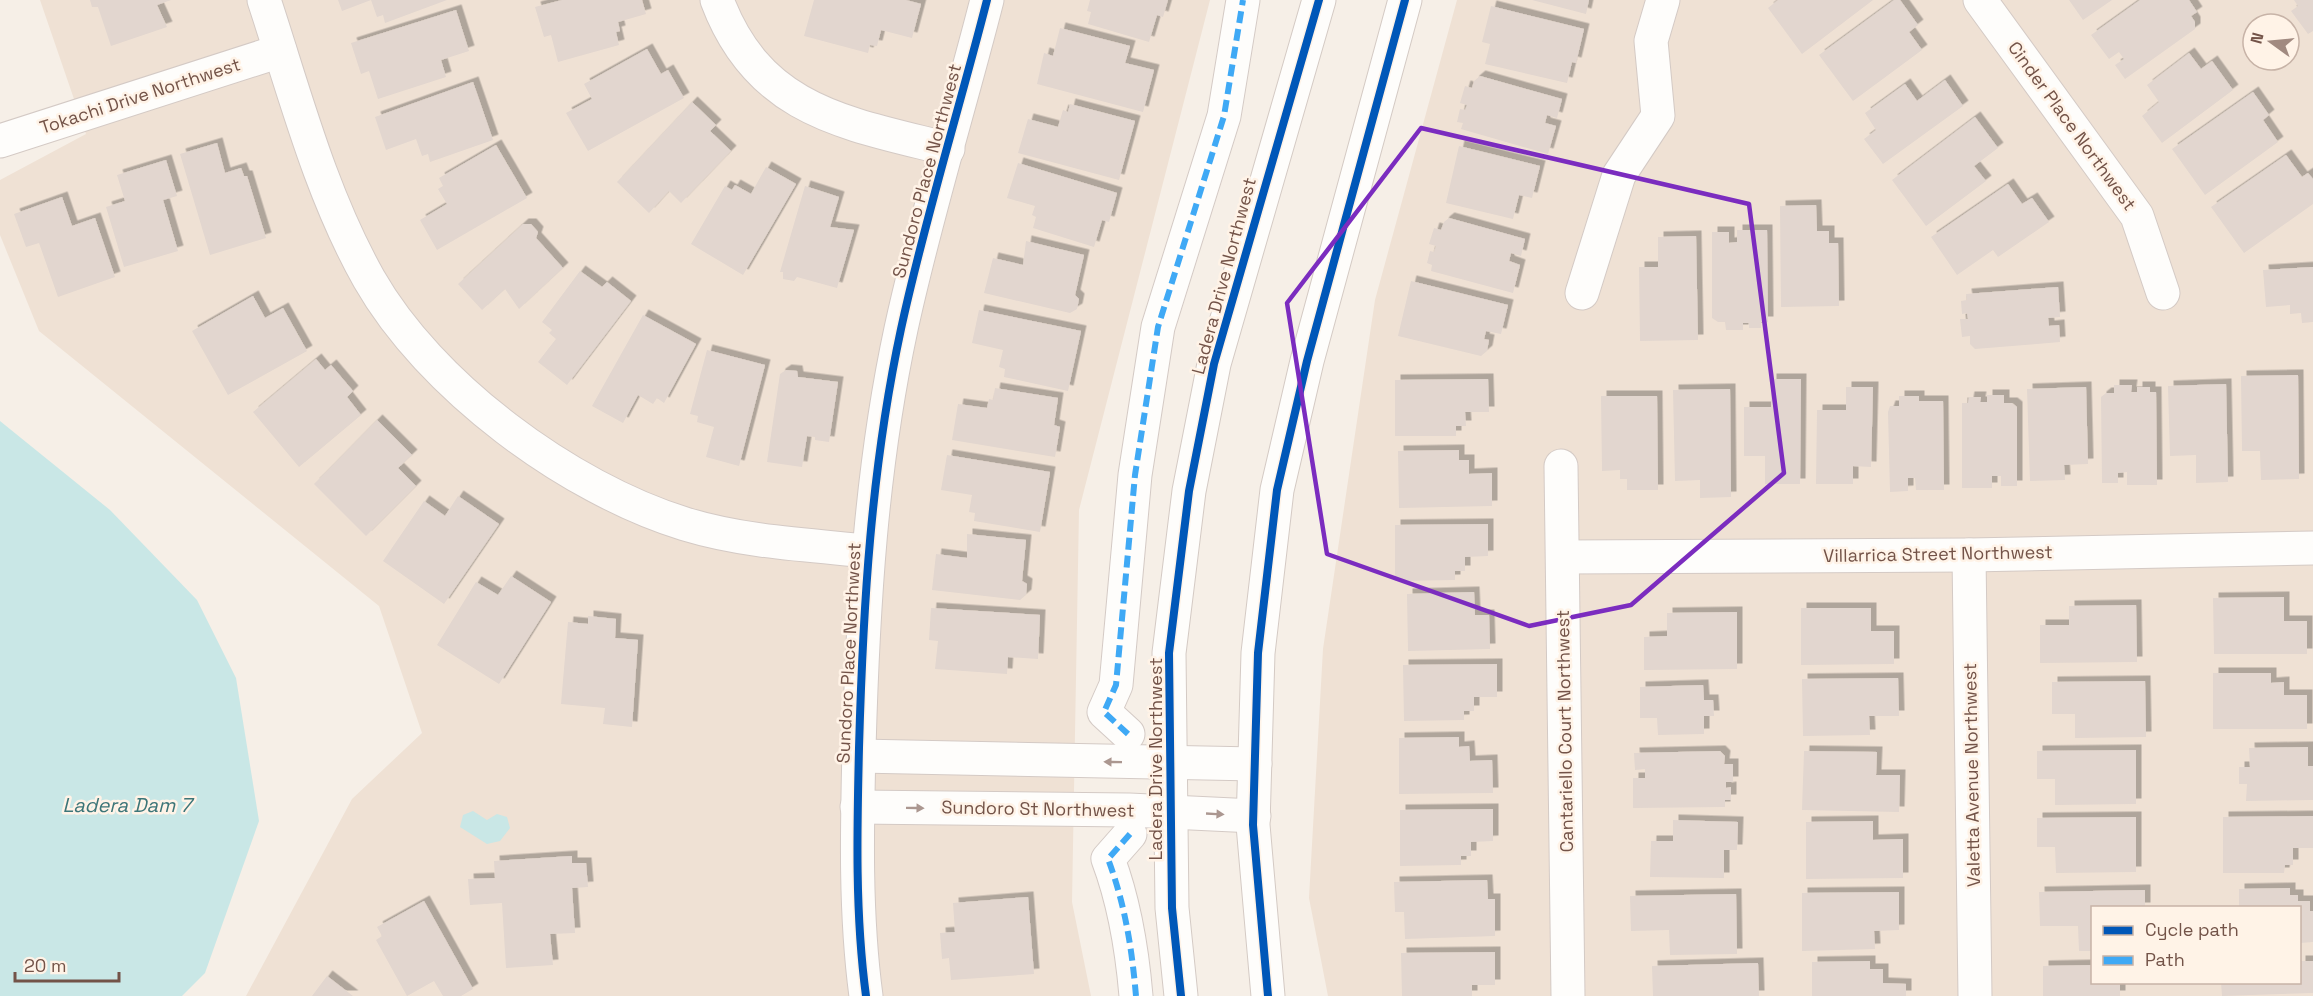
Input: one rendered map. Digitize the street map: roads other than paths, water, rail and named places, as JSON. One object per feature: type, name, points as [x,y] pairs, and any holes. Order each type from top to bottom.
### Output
[{"type":"street","points":[[264,0],[308,141],[350,242],[370,280],[401,326],[465,394],[514,433],[596,488],[685,524],[780,543],[868,550]]},
{"type":"street","points":[[717,0],[752,63],[771,83],[796,101],[852,125],[948,149]]},
{"type":"street","name":"Sundoro Place Northwest","points":[[866,996],[857,872],[861,630],[883,425],[918,257],[987,0]]},
{"type":"street","points":[[1128,734],[1104,712],[1116,685],[1135,475],[1158,327],[1224,116],[1243,0]]},
{"type":"street","name":"Ladera Drive Northwest","points":[[1181,996],[1172,908],[1169,653],[1189,491],[1209,387],[1319,0]]},
{"type":"street","points":[[1268,996],[1254,816],[1258,653],[1277,490],[1307,361],[1405,0]]},
{"type":"street","points":[[1582,293],[1619,175],[1658,116],[1651,42],[1663,0]]},
{"type":"street","name":"Cinder Place Northwest","points":[[1980,0],[2137,216],[2163,293]]},
{"type":"street","name":"Tokachi Drive Northwest","points":[[0,141],[280,51]]},
{"type":"street","name":"Cantariello Court Northwest","points":[[1561,466],[1568,996]]},
{"type":"street","name":"Villarrica Street Northwest","points":[[1563,557],[1969,555],[2313,548]]},
{"type":"street","name":"Valetta Avenue Northwest","points":[[1969,555],[1975,996]]},
{"type":"street","points":[[859,756],[1256,764]]},
{"type":"street","name":"Sundoro St Northwest","points":[[857,807],[1171,812],[1254,816]]},
{"type":"street","points":[[1130,834],[1108,860],[1120,891],[1132,952],[1137,996]]},
{"type":"water","name":"Ladera Dam 7","points":[[0,421],[110,510],[197,600],[236,678],[259,821],[205,973],[182,996],[0,996]]},
{"type":"water","points":[[473,811],[487,820],[497,814],[507,817],[510,828],[500,841],[487,844],[460,827],[463,815]]}]
